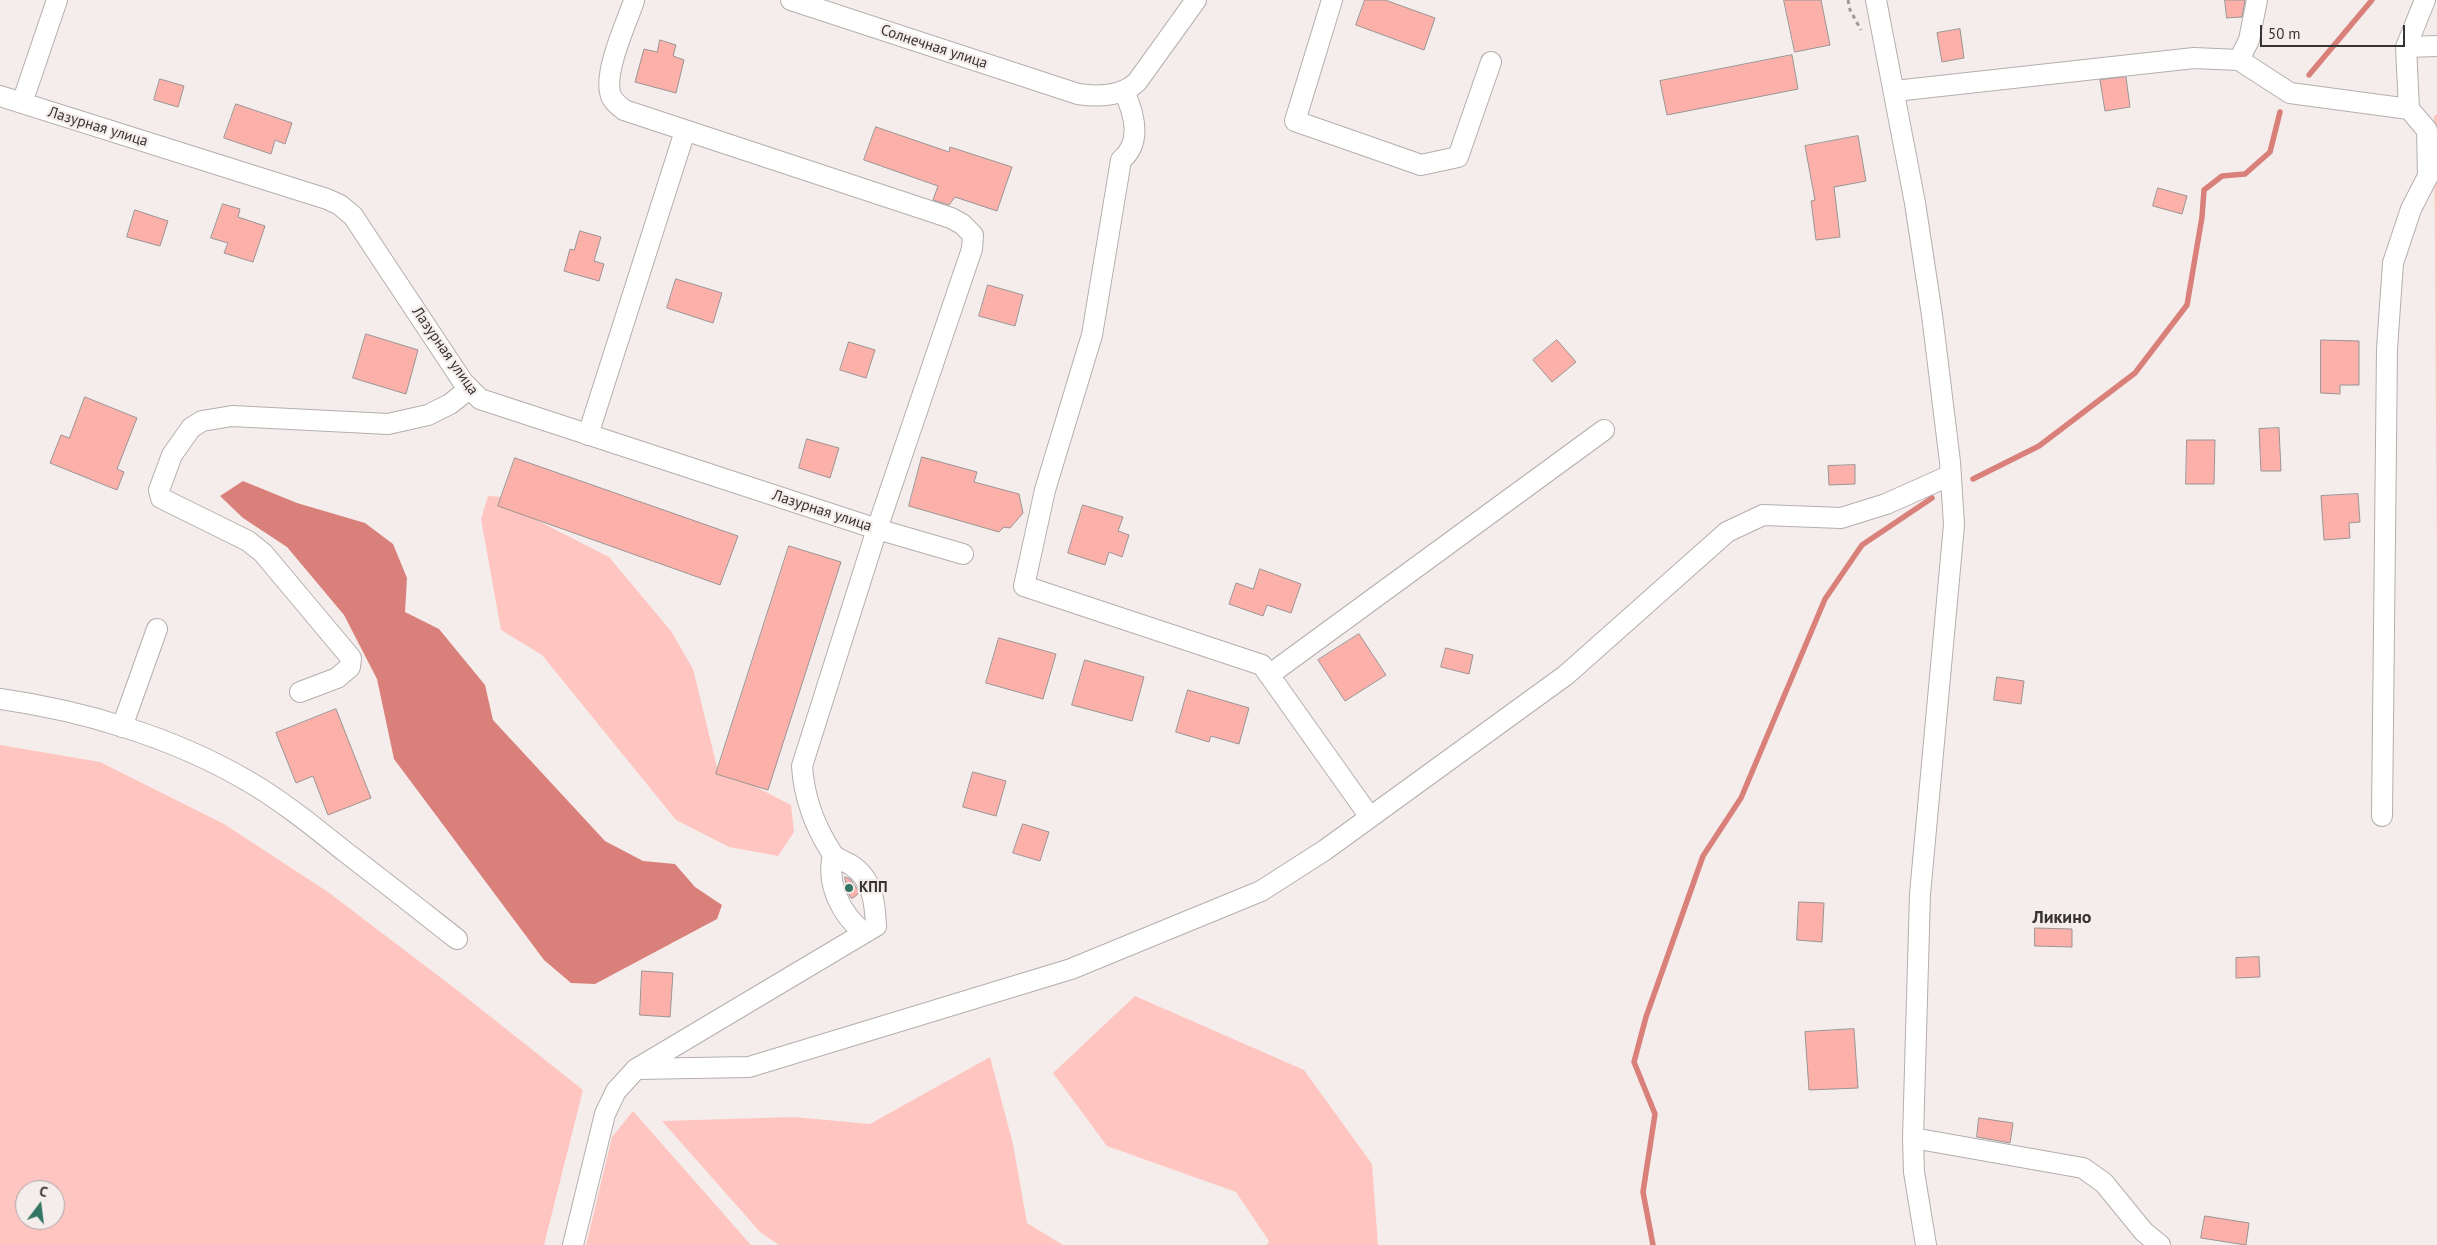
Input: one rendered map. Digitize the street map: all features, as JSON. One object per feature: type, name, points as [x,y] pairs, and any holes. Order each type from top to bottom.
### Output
[{"type":"street","points":[[22,103],[57,0]]},
{"type":"street","name":"Солнечная улица","points":[[791,0],[1078,94],[1099,96],[1124,92]]},
{"type":"street","points":[[1196,0],[1144,75],[1124,92],[1134,113],[1135,134],[1130,153],[1121,160],[1092,335],[1045,490],[1024,586],[1262,665],[1370,817]]},
{"type":"street","points":[[1332,0],[1295,121],[1420,165],[1458,157],[1492,62]]},
{"type":"street","points":[[1876,0],[1895,91],[1932,315],[1954,525],[1920,894],[1913,1138],[1914,1172],[1926,1245]]},
{"type":"street","points":[[2238,60],[2250,40],[2257,0]]},
{"type":"street","points":[[2382,816],[2387,349],[2393,263],[2411,209],[2428,176],[2427,130],[2409,109],[2406,47],[2425,0]]},
{"type":"street","points":[[634,1],[611,70],[610,92],[615,103],[624,110],[951,218],[962,224],[973,235],[972,249],[877,528],[802,766],[803,785],[809,807],[833,854],[858,871],[871,888],[870,930]]},
{"type":"street","points":[[2406,47],[2437,46]]},
{"type":"street","points":[[1895,91],[2194,58],[2238,60],[2290,93],[2409,109]]},
{"type":"street","name":"Лазурная улица","points":[[0,96],[327,199],[340,206],[353,216],[469,389],[480,399],[877,528],[963,554]]},
{"type":"street","points":[[588,435],[685,131]]},
{"type":"street","points":[[300,692],[337,678],[350,667],[351,658],[263,552],[248,541],[161,498],[158,490],[172,455],[191,428],[202,421],[214,418],[232,416],[282,417],[388,424],[428,415],[450,404],[469,389]]},
{"type":"street","points":[[1269,675],[1604,430]]},
{"type":"street","points":[[636,1069],[749,1067],[1071,969],[1261,891],[1370,817],[1566,675],[1727,532],[1763,516],[1841,518],[1886,504],[1950,475]]},
{"type":"street","points":[[122,727],[158,629]]},
{"type":"street","points":[[0,699],[32,704],[122,727],[165,742],[247,780],[308,822],[457,939]]},
{"type":"street","points":[[833,854],[831,874],[838,900],[854,923],[870,930]]},
{"type":"street","points":[[572,1245],[605,1114],[616,1091],[636,1069],[870,930]]},
{"type":"street","points":[[1913,1138],[2083,1168],[2104,1183],[2144,1232],[2160,1245]]},
{"type":"path","points":[[1848,0],[1850,10],[1866,38]]},
{"type":"shaded area","points":[[2437,114],[2437,571],[2434,116]]},
{"type":"shaded area","points":[[243,481],[297,503],[365,523],[393,544],[407,578],[405,612],[439,629],[485,685],[493,720],[605,841],[643,861],[675,864],[695,887],[722,905],[717,919],[595,984],[571,983],[544,960],[394,759],[377,679],[344,615],[287,547],[243,518],[220,496]]},
{"type":"shaded area","points":[[488,496],[504,497],[511,507],[609,557],[671,631],[693,669],[717,767],[791,805],[794,832],[778,856],[729,847],[676,820],[542,655],[501,630],[481,519]]},
{"type":"shaded area","points":[[0,745],[100,762],[224,824],[328,892],[457,990],[583,1090],[544,1245],[0,1245]]},
{"type":"shaded area","points":[[1135,996],[1304,1070],[1372,1164],[1378,1245],[1267,1245],[1269,1241],[1236,1192],[1107,1146],[1053,1073]]},
{"type":"shaded area","points":[[990,1057],[1013,1144],[1027,1223],[1063,1245],[779,1245],[760,1232],[662,1121],[794,1117],[870,1124]]},
{"type":"shaded area","points":[[633,1111],[751,1245],[586,1245],[612,1137]]},
{"type":"building","points":[[1365,0],[1385,0],[1435,18],[1424,50],[1356,25]]},
{"type":"building","points":[[1784,0],[1821,0],[1830,45],[1795,52]]},
{"type":"building","points":[[2225,0],[2245,0],[2242,17],[2227,18]]},
{"type":"building","points":[[1960,29],[1964,58],[1942,62],[1937,33]]},
{"type":"building","points":[[660,40],[676,45],[673,56],[684,60],[676,93],[635,82],[644,49],[657,52]]},
{"type":"building","points":[[1792,55],[1798,89],[1667,115],[1660,81]]},
{"type":"building","points":[[2126,77],[2130,107],[2105,111],[2100,80]]},
{"type":"building","points":[[160,79],[184,86],[178,107],[154,100]]},
{"type":"building","points":[[236,104],[292,123],[285,144],[275,140],[271,154],[224,138]]},
{"type":"building","points":[[876,127],[949,152],[950,147],[1012,167],[997,211],[955,197],[949,205],[933,200],[938,186],[864,160]]},
{"type":"building","points":[[1858,136],[1866,181],[1834,187],[1840,237],[1816,240],[1811,201],[1815,200],[1805,146]]},
{"type":"building","points":[[2158,188],[2187,196],[2182,214],[2153,206]]},
{"type":"building","points":[[223,204],[240,209],[238,217],[265,226],[253,262],[224,253],[228,243],[211,238]]},
{"type":"building","points":[[135,210],[168,221],[160,246],[127,237]]},
{"type":"building","points":[[580,231],[601,237],[594,261],[604,264],[599,281],[564,271],[570,249],[574,250]]},
{"type":"building","points":[[676,279],[722,293],[713,323],[667,308]]},
{"type":"building","points":[[988,285],[1023,295],[1015,326],[979,316]]},
{"type":"building","points":[[366,334],[418,350],[406,394],[353,378]]},
{"type":"building","points":[[1557,340],[1576,362],[1552,382],[1533,360]]},
{"type":"building","points":[[2321,340],[2359,341],[2359,385],[2340,385],[2340,394],[2321,393]]},
{"type":"building","points":[[849,342],[875,350],[866,378],[840,370]]},
{"type":"building","points":[[85,397],[137,418],[117,469],[124,472],[117,490],[50,463],[61,435],[69,438]]},
{"type":"building","points":[[2279,428],[2281,471],[2261,471],[2259,429]]},
{"type":"building","points":[[807,439],[839,448],[830,478],[799,468]]},
{"type":"building","points":[[2187,440],[2215,440],[2214,484],[2186,484]]},
{"type":"building","points":[[922,457],[977,472],[974,482],[1019,494],[1023,513],[1010,528],[1004,527],[999,532],[909,506]]},
{"type":"building","points":[[515,458],[738,536],[720,585],[498,506]]},
{"type":"building","points":[[1855,465],[1855,484],[1829,485],[1828,466]]},
{"type":"building","points":[[2358,494],[2360,522],[2349,523],[2350,538],[2324,540],[2321,496]]},
{"type":"building","points":[[1083,505],[1123,517],[1118,531],[1129,535],[1122,557],[1109,552],[1105,565],[1068,553]]},
{"type":"building","points":[[789,546],[841,562],[768,790],[716,774]]},
{"type":"building","points":[[1260,569],[1301,584],[1291,613],[1267,605],[1263,616],[1229,604],[1236,583],[1253,589]]},
{"type":"building","points":[[1359,634],[1386,675],[1345,701],[1318,660]]},
{"type":"building","points":[[999,638],[1056,654],[1043,699],[986,683]]},
{"type":"building","points":[[1446,648],[1473,655],[1469,674],[1441,667]]},
{"type":"building","points":[[1085,660],[1144,677],[1132,721],[1072,705]]},
{"type":"building","points":[[1997,677],[2024,681],[2021,704],[1994,700]]},
{"type":"building","points":[[1188,690],[1249,708],[1239,744],[1211,736],[1209,742],[1176,732]]},
{"type":"building","points":[[336,709],[371,798],[328,815],[313,776],[296,783],[276,733]]},
{"type":"building","points":[[973,772],[1006,781],[996,816],[963,807]]},
{"type":"building","points":[[1023,824],[1049,832],[1040,861],[1013,853]]},
{"type":"building","points":[[845,877],[850,879],[858,890],[859,893],[853,898],[848,893]]},
{"type":"building","points":[[1799,902],[1824,903],[1822,942],[1797,940]]},
{"type":"building","points":[[2035,928],[2072,929],[2072,947],[2035,946]]},
{"type":"building","points":[[2259,957],[2260,977],[2236,978],[2236,958]]},
{"type":"building","points":[[642,971],[673,973],[670,1017],[640,1015]]},
{"type":"building","points":[[1854,1029],[1858,1088],[1809,1090],[1805,1032]]},
{"type":"building","points":[[1979,1118],[2013,1123],[2010,1143],[1977,1137]]},
{"type":"building","points":[[2205,1216],[2249,1223],[2246,1245],[2201,1238]]},
{"type":"waterway","points":[[2309,75],[2372,0]]},
{"type":"waterway","points":[[1973,479],[2039,446],[2135,373],[2187,305],[2202,217],[2204,190],[2222,176],[2245,174],[2270,152],[2280,112]]},
{"type":"waterway","points":[[1653,1245],[1643,1192],[1655,1114],[1634,1062],[1646,1017],[1703,856],[1741,798],[1825,599],[1862,545],[1932,498]]},
{"type":"place","name":"КПП","points":[[849,888]]},
{"type":"district","name":"Ликино","points":[[2062,918]]}]
